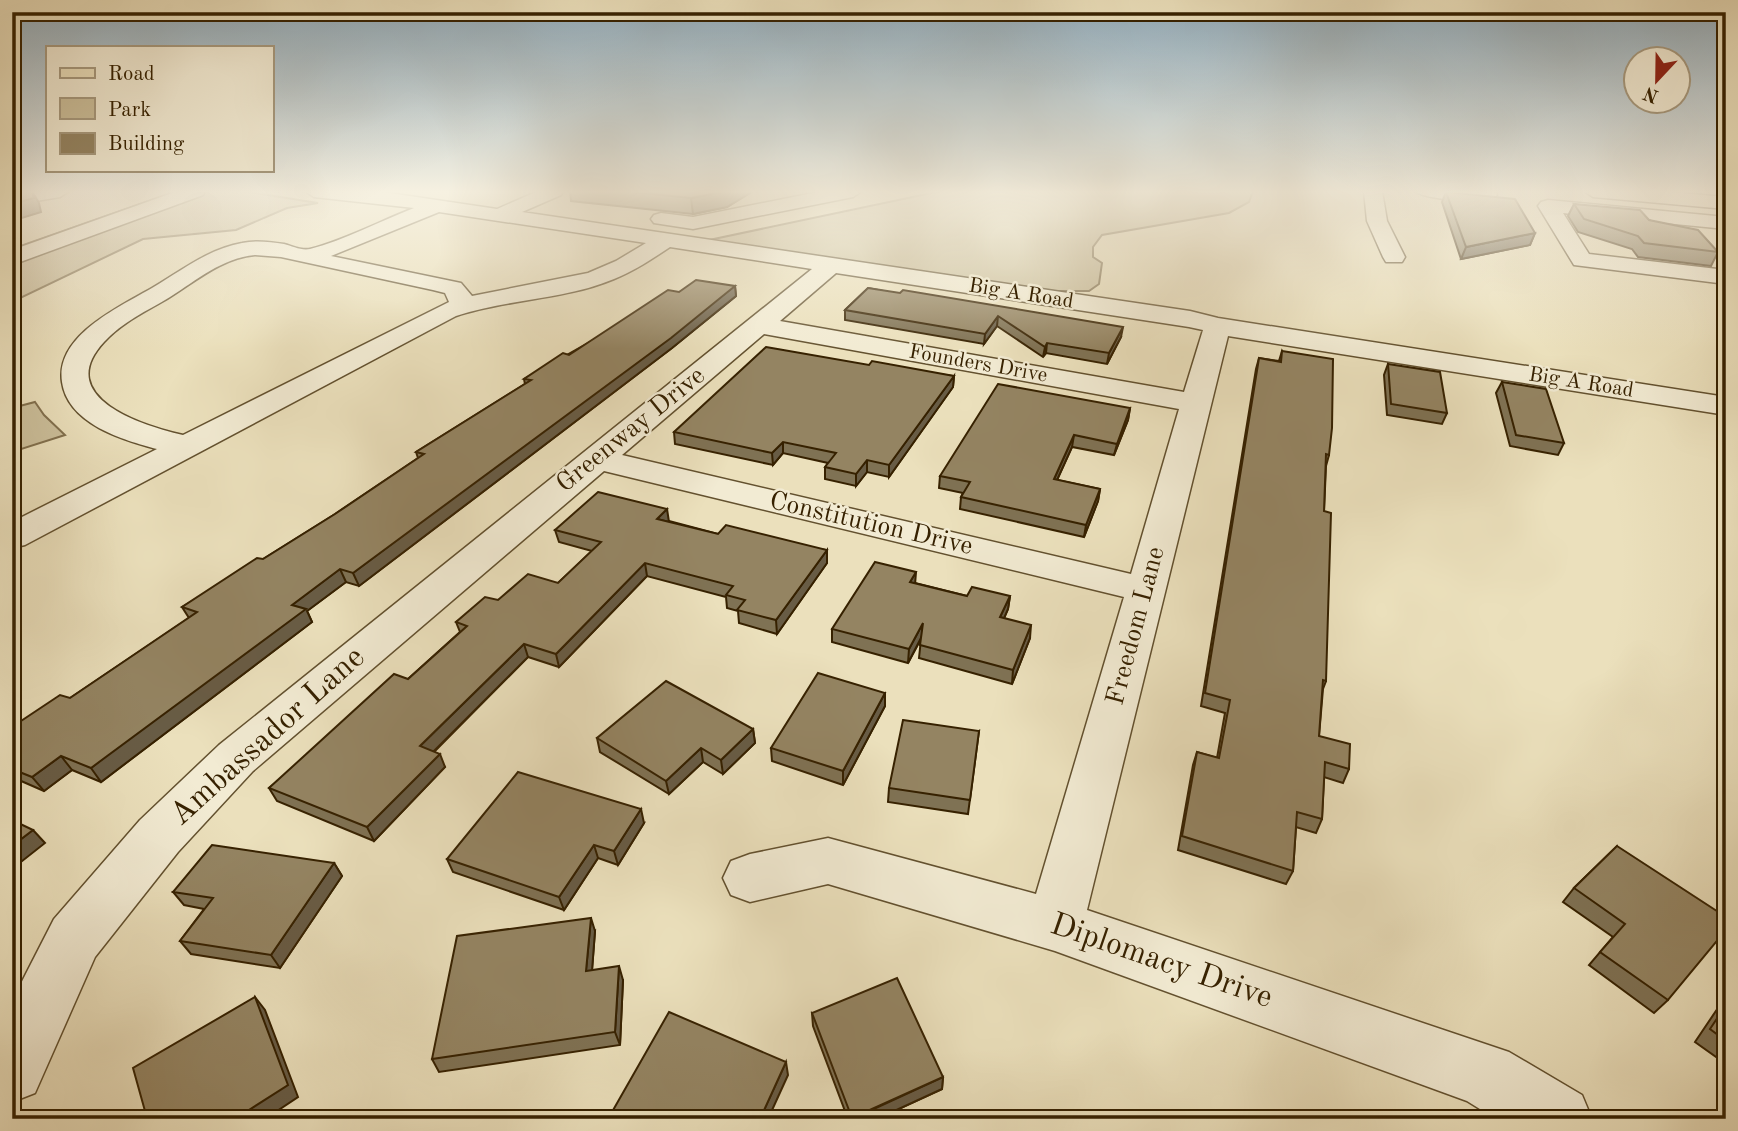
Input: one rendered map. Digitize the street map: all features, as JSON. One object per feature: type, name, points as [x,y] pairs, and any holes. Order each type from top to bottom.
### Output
[{"type":"street","points":[[12,258],[51,244]]},
{"type":"street","points":[[301,255],[324,244]]},
{"type":"street","points":[[541,288],[619,244]]},
{"type":"street","points":[[12,537],[447,311],[463,305],[598,278],[621,268],[661,244]]},
{"type":"street","name":"Big A Road","points":[[692,244],[1190,319],[1217,326],[1726,406]]},
{"type":"street","points":[[1388,244],[1394,257]]},
{"type":"street","points":[[1572,244],[1591,277],[1605,282],[1726,296]]},
{"type":"street","points":[[187,446],[136,433],[98,413],[80,397],[75,366],[91,339],[120,317],[221,256],[256,248],[301,255],[453,288],[459,293],[463,305]]},
{"type":"street","points":[[1582,260],[1726,277]]},
{"type":"street","name":"Greenway Drive","points":[[431,596],[831,265]]},
{"type":"street","name":"Founders Drive","points":[[759,325],[1197,403]]},
{"type":"street","name":"Freedom Lane","points":[[1055,925],[1217,326]]},
{"type":"street","name":"Constitution Drive","points":[[596,459],[1146,590]]},
{"type":"street","name":"Ambassador Lane","points":[[12,1070],[74,938],[159,836],[236,758],[431,596]]},
{"type":"street","name":"Diplomacy Drive","points":[[750,878],[828,861],[1055,925],[1486,1075],[1558,1119]]},
{"type":"green space","points":[[27,244],[133,244],[12,302],[12,249]]},
{"type":"green space","points":[[735,244],[1095,244],[1093,257],[1102,263],[1099,284],[1089,291],[1054,291]]},
{"type":"green space","points":[[35,402],[65,435],[12,452],[12,408]]},
{"type":"building","points":[[1650,244],[1711,244],[1718,252]]},
{"type":"building","points":[[696,280],[735,286],[671,338],[353,573],[340,569],[292,605],[306,609],[91,768],[61,756],[32,777],[12,769],[12,727],[60,695],[70,698],[197,612],[182,607],[257,558],[263,559],[335,514],[424,454],[416,452],[531,380],[524,379],[563,353],[569,355],[668,290],[679,292]]},
{"type":"building","points":[[868,288],[900,293],[903,290],[1123,327],[1109,353],[1047,343],[1045,347],[998,316],[985,334],[845,310]]},
{"type":"building","points":[[766,347],[869,365],[872,361],[954,376],[889,465],[867,460],[856,474],[825,467],[836,453],[783,442],[772,453],[674,432]]},
{"type":"building","points":[[1282,351],[1333,359],[1332,428],[1329,455],[1326,454],[1324,511],[1331,513],[1326,681],[1323,680],[1319,736],[1350,744],[1349,769],[1325,762],[1322,819],[1297,812],[1293,871],[1182,836],[1197,752],[1219,758],[1230,700],[1205,693],[1259,358],[1281,362]]},
{"type":"building","points":[[1388,364],[1440,372],[1447,413],[1391,404]]},
{"type":"building","points":[[1502,382],[1546,389],[1564,443],[1516,435]]},
{"type":"building","points":[[998,384],[1130,408],[1117,444],[1074,435],[1054,479],[1100,489],[1086,525],[961,497],[970,482],[940,476]]},
{"type":"building","points":[[598,492],[667,509],[657,519],[718,534],[726,525],[827,550],[776,620],[737,610],[745,600],[726,595],[733,586],[645,563],[556,654],[524,644],[420,746],[440,754],[367,827],[269,788],[394,674],[408,679],[467,626],[456,622],[485,597],[498,600],[528,574],[558,583],[601,542],[555,530]]},
{"type":"building","points":[[875,562],[916,572],[910,582],[967,596],[972,587],[1010,596],[1000,617],[1031,625],[1013,670],[920,645],[923,623],[909,649],[832,629]]},
{"type":"building","points":[[818,673],[885,693],[843,771],[771,748]]},
{"type":"building","points":[[666,681],[753,729],[721,760],[701,748],[666,781],[597,738]]},
{"type":"building","points":[[903,720],[979,731],[970,800],[889,788]]},
{"type":"building","points":[[518,772],[641,809],[614,851],[594,845],[559,897],[447,859]]},
{"type":"building","points":[[12,820],[33,830],[12,846]]},
{"type":"building","points":[[212,845],[334,863],[271,955],[180,941],[213,898],[173,892]]},
{"type":"building","points":[[1617,846],[1726,917],[1726,930],[1668,1000],[1600,952],[1625,924],[1574,888]]},
{"type":"building","points":[[591,918],[586,971],[619,966],[615,1032],[432,1059],[457,936]]},
{"type":"building","points":[[897,978],[943,1077],[852,1118],[812,1013]]},
{"type":"building","points":[[255,997],[288,1085],[235,1119],[132,1119],[145,1111],[133,1068]]},
{"type":"building","points":[[1726,1005],[1726,1041],[1710,1029]]},
{"type":"building","points":[[669,1012],[786,1062],[760,1119],[608,1119]]}]
